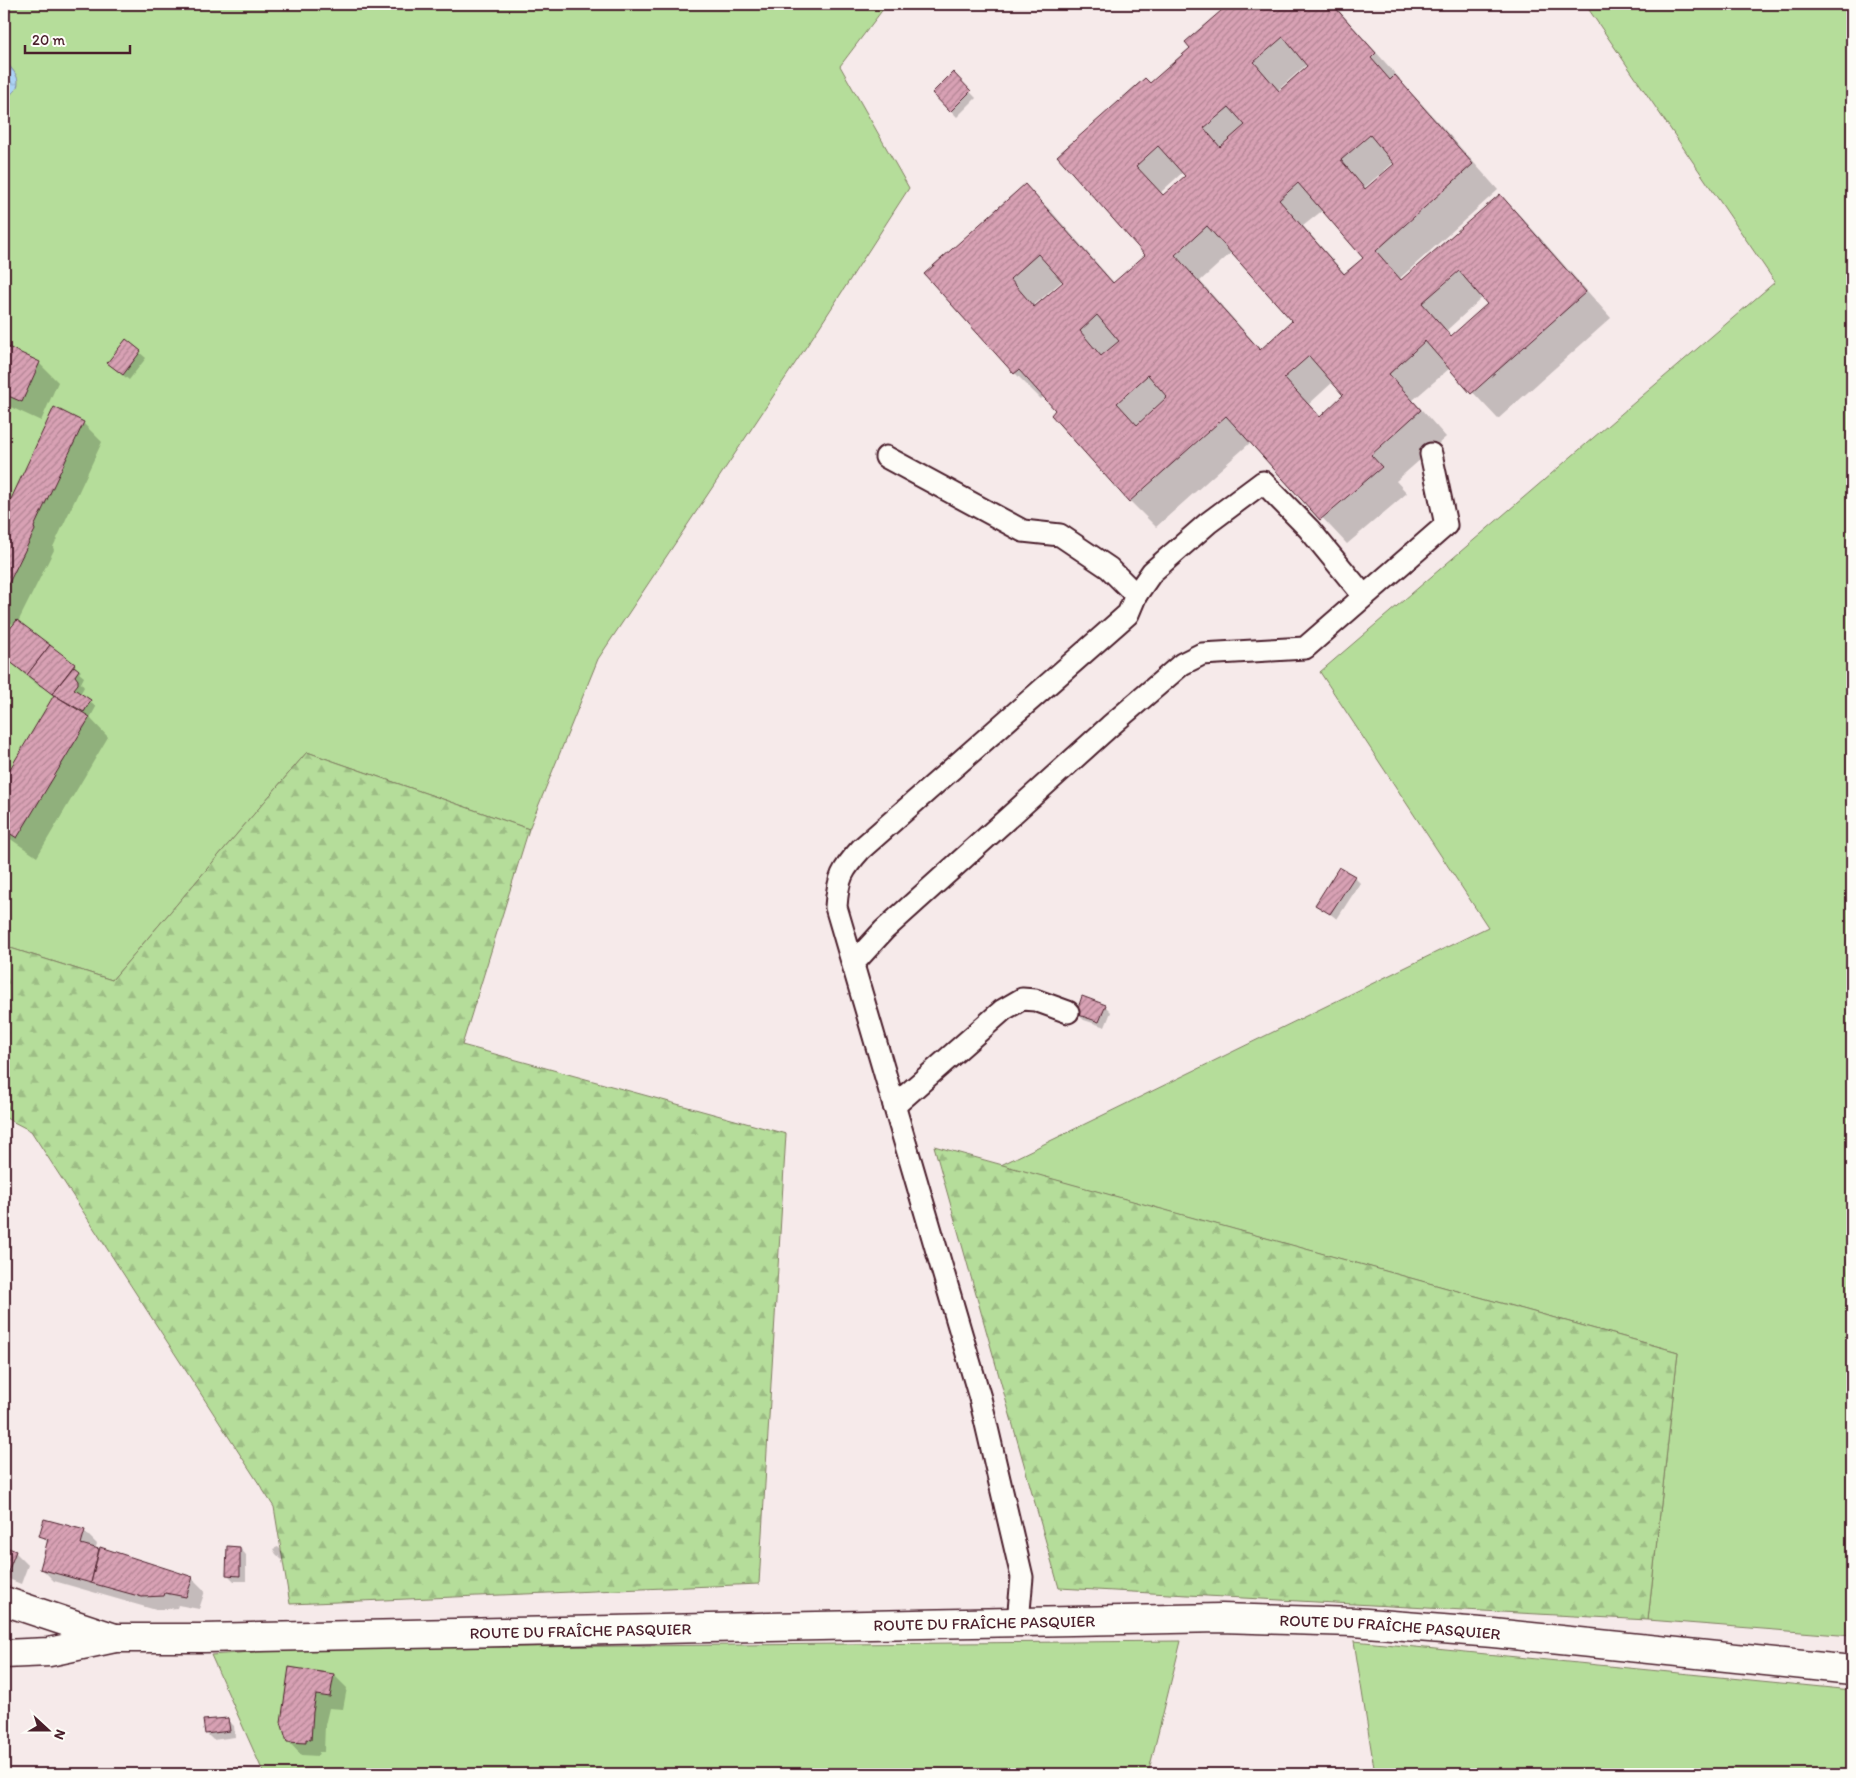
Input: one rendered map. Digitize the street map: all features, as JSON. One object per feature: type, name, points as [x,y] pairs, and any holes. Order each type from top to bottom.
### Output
[{"type":"main road","name":"ROUTE DU FRAÎCHE PASQUIER","points":[[4,1601],[114,1638]]},
{"type":"main road","name":"ROUTE DU FRAÎCHE PASQUIER","points":[[4,1654],[49,1652],[114,1638],[204,1638],[1180,1618],[1354,1622],[1493,1633],[1852,1670]]},
{"type":"lane","points":[[853,964],[891,923],[1110,726],[1182,664],[1202,654],[1305,648],[1446,525],[1431,454]]},
{"type":"lane","points":[[886,457],[1023,531],[1060,536],[1109,568],[1136,595]]},
{"type":"lane","points":[[1018,1622],[1022,1577],[980,1398],[836,907],[837,886],[846,865],[862,849],[1128,614],[1136,595],[1152,572],[1208,523],[1264,482],[1309,529],[1364,596]]},
{"type":"lane","points":[[894,1106],[1003,1010],[1022,999],[1035,1000],[1068,1012]]},
{"type":"green space","points":[[4,4],[887,4],[840,66],[909,188],[820,326],[598,659],[529,829],[307,752],[112,980],[4,946]]},
{"type":"green space","points":[[1585,4],[1852,4],[1852,1636],[1648,1620],[1678,1352],[1001,1165],[1488,927],[1320,672],[1775,282]]},
{"type":"green space","points":[[307,752],[529,829],[462,1045],[786,1134],[759,1584],[290,1604],[274,1507],[31,1131],[4,1117],[4,946],[112,980]]},
{"type":"green space","points":[[934,1146],[1678,1352],[1648,1620],[1059,1588]]},
{"type":"green space","points":[[1181,1641],[1148,1774],[264,1774],[211,1655],[293,1649]]},
{"type":"green space","points":[[1354,1641],[1852,1690],[1852,1774],[1375,1774]]},
{"type":"water","points":[[4,60],[15,73],[18,85],[4,101]]},
{"type":"building","points":[[1229,4],[1332,4],[1376,53],[1371,58],[1390,80],[1395,75],[1473,164],[1376,251],[1401,280],[1500,194],[1586,292],[1471,394],[1425,341],[1389,374],[1421,410],[1371,455],[1382,467],[1320,520],[1226,416],[1129,502],[1051,415],[1055,410],[1019,370],[1014,374],[924,274],[1025,184],[1113,283],[1145,255],[1057,156],[1145,78],[1150,83],[1190,48],[1185,42]],"holes":[[[1283,37],[1307,66],[1279,91],[1254,62]],[[1229,107],[1245,125],[1220,147],[1204,128]],[[1370,135],[1394,164],[1365,189],[1341,160]],[[1158,146],[1185,176],[1163,195],[1136,166]],[[1298,183],[1363,258],[1344,274],[1279,200]],[[1207,226],[1292,321],[1260,350],[1175,255]],[[1038,254],[1063,282],[1034,307],[1010,279]],[[1459,271],[1487,304],[1451,336],[1422,303]],[[1097,315],[1119,341],[1101,356],[1080,331]],[[1309,356],[1343,395],[1320,417],[1284,378]],[[1148,375],[1167,397],[1137,425],[1117,403]]]},
{"type":"building","points":[[953,72],[971,91],[950,112],[932,93]]},
{"type":"building","points":[[126,339],[141,351],[123,375],[107,363]]},
{"type":"building","points":[[4,345],[40,362],[22,402],[4,394]]},
{"type":"building","points":[[54,407],[84,422],[4,593],[4,514]]},
{"type":"building","points":[[17,620],[50,645],[27,675],[4,657],[4,636]]},
{"type":"building","points":[[50,645],[75,664],[52,694],[27,675]]},
{"type":"building","points":[[74,666],[79,670],[75,676],[78,684],[74,689],[91,700],[84,712],[52,694]]},
{"type":"building","points":[[54,695],[90,717],[17,838],[4,830],[4,779]]},
{"type":"building","points":[[1339,867],[1355,876],[1330,914],[1315,905]]},
{"type":"building","points":[[1082,996],[1106,1005],[1099,1022],[1076,1014]]},
{"type":"building","points":[[44,1519],[85,1530],[81,1544],[99,1549],[91,1583],[40,1569],[48,1539],[39,1536]]},
{"type":"building","points":[[4,1546],[16,1551],[8,1572],[4,1570]]},
{"type":"building","points":[[227,1546],[240,1547],[240,1576],[226,1575]]},
{"type":"building","points":[[100,1547],[193,1577],[186,1597],[165,1593],[164,1596],[142,1597],[91,1583]]},
{"type":"building","points":[[289,1667],[334,1674],[330,1697],[316,1695],[311,1740],[306,1739],[306,1743],[287,1742],[281,1722]]},
{"type":"building","points":[[228,1718],[230,1731],[205,1734],[203,1720]]}]
